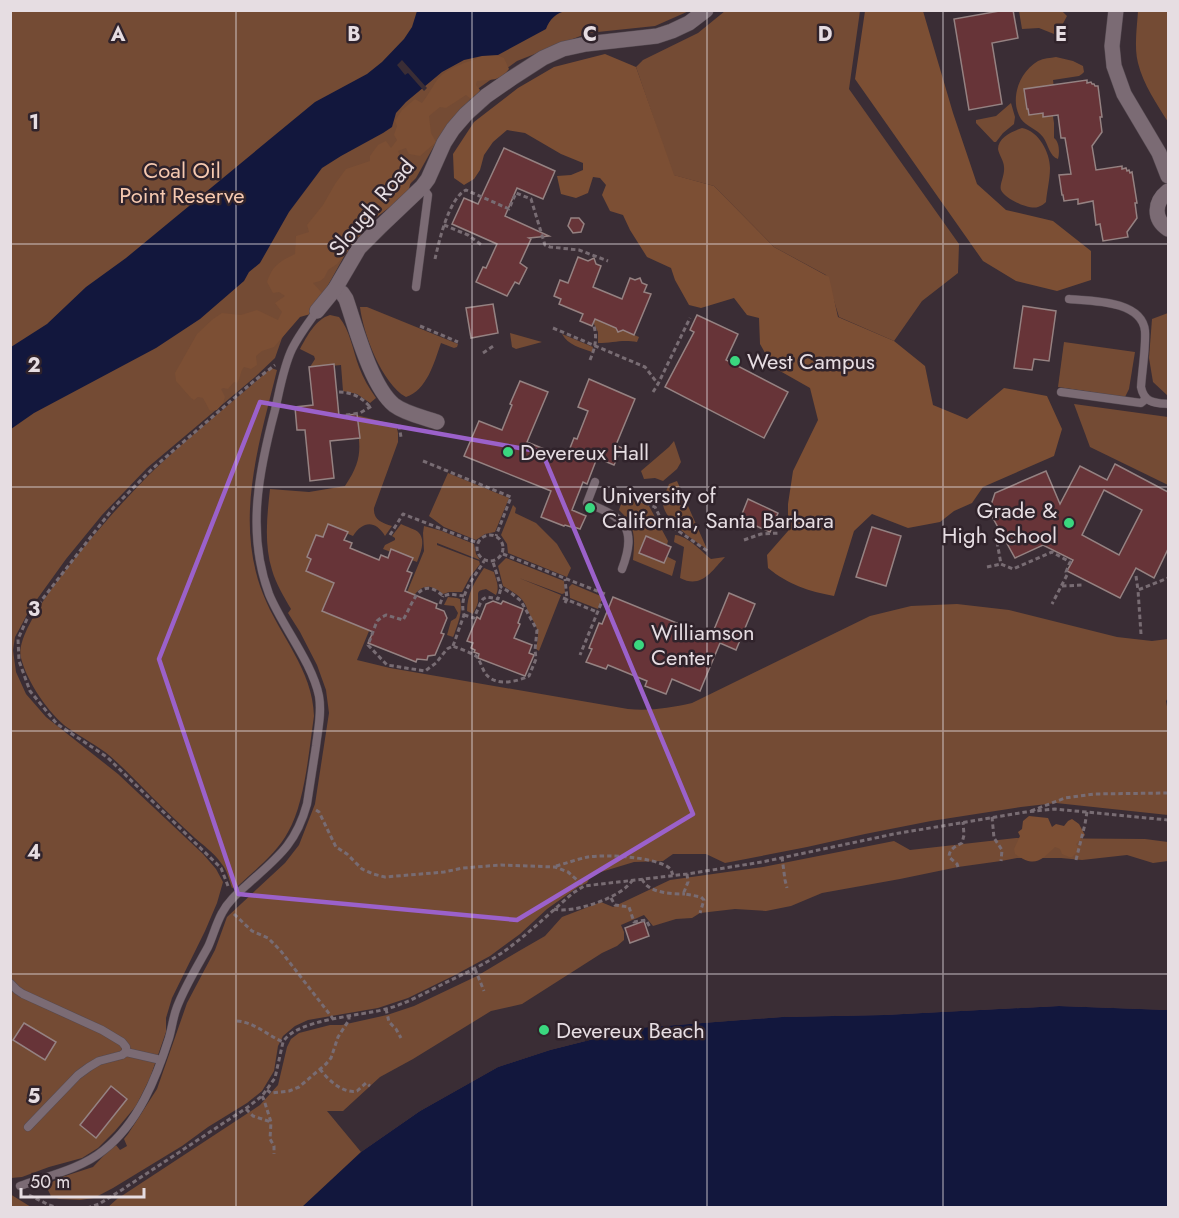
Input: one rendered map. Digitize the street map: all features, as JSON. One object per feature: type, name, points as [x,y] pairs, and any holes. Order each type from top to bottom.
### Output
[{"type":"street","name":"Slough Road","points":[[317,311],[335,289],[359,248],[422,187],[453,129],[486,96],[543,58],[563,50],[586,44],[657,36],[689,23],[706,10]]},
{"type":"street","points":[[1116,10],[1112,46],[1114,66],[1124,94],[1159,153],[1168,176]]},
{"type":"street","points":[[1168,192],[1158,203],[1157,210],[1161,223],[1168,229]]},
{"type":"street","points":[[335,289],[346,299],[367,361],[385,394],[394,405],[437,422]]},
{"type":"lane","points":[[416,287],[428,195],[422,187]]},
{"type":"lane","points":[[1069,299],[1118,304],[1129,309],[1139,318],[1145,329],[1142,395],[1152,402],[1168,404]]},
{"type":"lane","points":[[20,1185],[89,1160],[104,1151],[132,1120],[144,1100],[161,1060],[184,989],[209,945],[221,914],[235,896],[290,844],[298,831],[307,804],[320,716],[319,697],[312,674],[270,595],[261,569],[256,518],[266,445],[285,367],[302,332],[317,311]]},
{"type":"lane","points":[[1061,392],[1141,403],[1146,399]]},
{"type":"lane","points":[[595,482],[587,503],[610,512],[622,522],[628,531],[627,556],[622,569]]},
{"type":"lane","points":[[10,983],[23,994],[102,1030],[122,1042],[126,1047],[126,1052]]},
{"type":"lane","points":[[28,1126],[78,1075],[99,1061],[126,1052],[161,1060]]},
{"type":"path","points":[[435,259],[444,225],[456,199],[466,190],[509,208],[516,193],[531,200],[545,245],[579,250],[608,261]]},
{"type":"path","points":[[444,225],[468,235],[483,246]]},
{"type":"path","points":[[652,392],[690,318]]},
{"type":"path","points":[[590,360],[595,346],[596,333],[593,323]]},
{"type":"path","points":[[420,326],[458,342]]},
{"type":"path","points":[[554,328],[645,367],[658,384]]},
{"type":"path","points":[[483,353],[495,345]]},
{"type":"path","points":[[235,896],[229,889],[221,868],[107,757],[57,724],[30,691],[19,661],[18,639],[27,619],[114,507],[186,439],[262,374],[276,365]]},
{"type":"path","points":[[339,392],[352,393],[372,406],[360,413],[346,415]]},
{"type":"path","points":[[423,461],[512,497],[496,536]]},
{"type":"path","points":[[625,494],[655,507],[661,519],[709,552]]},
{"type":"path","points":[[390,535],[403,514],[478,543]]},
{"type":"path","points":[[744,540],[761,534],[780,533]]},
{"type":"path","points":[[487,535],[496,536],[504,545],[503,554],[493,562],[484,561],[477,551],[478,543],[487,535]]},
{"type":"path","points":[[997,542],[1001,564]]},
{"type":"path","points":[[987,567],[1001,564],[1012,569],[1052,552],[1070,562],[1067,575],[1052,604]]},
{"type":"path","points":[[503,554],[605,594],[580,655]]},
{"type":"path","points":[[443,596],[431,588],[420,591],[403,620],[386,615],[378,620],[368,645],[387,665],[425,671],[453,646],[464,615],[464,596],[484,561]]},
{"type":"path","points":[[464,615],[474,618],[483,599],[487,597],[498,599],[501,587],[493,562]]},
{"type":"path","points":[[1136,576],[1141,634]]},
{"type":"path","points":[[1138,590],[1168,578]]},
{"type":"path","points":[[565,579],[565,600],[598,612]]},
{"type":"path","points":[[1062,586],[1083,585]]},
{"type":"path","points":[[453,646],[477,657],[488,676],[494,680],[513,681],[529,676],[536,659],[537,630],[520,601],[501,587]]},
{"type":"path","points":[[443,596],[450,594],[464,596]]},
{"type":"path","points":[[440,604],[443,596]]},
{"type":"path","points":[[1026,812],[1075,796],[1168,793]]},
{"type":"path","points":[[313,807],[319,812],[336,847],[362,869],[385,877],[501,865],[555,867],[601,856],[636,858],[667,867],[673,875]]},
{"type":"path","points":[[89,1207],[99,1204],[120,1191],[246,1109],[262,1096],[275,1078],[283,1042],[291,1033],[320,1022],[386,1009],[416,998],[475,969],[507,949],[584,886],[687,874],[894,834],[1026,812],[1054,809],[1168,820]]},
{"type":"path","points":[[1076,860],[1087,812]]},
{"type":"path","points":[[992,817],[994,838],[1002,850],[1001,861]]},
{"type":"path","points":[[958,867],[949,854],[952,849],[962,843],[963,822]]},
{"type":"path","points":[[782,857],[787,888]]},
{"type":"path","points":[[555,867],[568,872],[584,886]]},
{"type":"path","points":[[685,894],[687,874]]},
{"type":"path","points":[[555,909],[561,911],[611,898],[626,888],[633,879]]},
{"type":"path","points":[[642,879],[647,887],[659,891],[701,897],[704,900],[700,913]]},
{"type":"path","points":[[611,898],[615,905],[630,909],[634,922],[646,920],[650,927]]},
{"type":"path","points":[[226,907],[252,931],[268,938],[280,950],[333,1019]]},
{"type":"path","points":[[475,969],[484,991]]},
{"type":"path","points":[[386,1009],[389,1022],[399,1033],[400,1038]]},
{"type":"path","points":[[267,1090],[271,1093],[289,1091],[298,1087],[320,1069],[332,1058],[338,1037],[349,1020],[349,1016]]},
{"type":"path","points":[[237,1020],[251,1024],[283,1042]]},
{"type":"path","points":[[320,1069],[325,1077],[349,1092],[357,1091],[366,1083],[370,1086]]},
{"type":"path","points":[[262,1096],[271,1122],[270,1139],[274,1146],[274,1154]]},
{"type":"path","points":[[246,1109],[253,1116],[271,1122]]},
{"type":"path","points":[[20,1185],[35,1199],[59,1208]]},
{"type":"highlighted area","points":[[260,402],[542,452],[693,814],[517,920],[238,894],[159,659]]},
{"type":"green space","name":"Coal Oil Point Reserve","points":[[10,11],[689,11],[655,26],[588,33],[517,61],[479,88],[434,146],[416,178],[372,219],[351,244],[322,296],[304,306],[282,338],[275,358],[147,468],[102,515],[66,559],[30,609],[15,637],[13,650],[16,672],[26,694],[46,717],[118,774],[203,854],[216,869],[223,882],[205,931],[172,998],[166,1018],[166,1032],[150,1078],[136,1106],[98,1148],[82,1158],[22,1177],[11,1178]]},
{"type":"green space","points":[[725,11],[860,11],[849,89],[959,244],[958,273],[922,301],[894,341],[839,317],[826,275],[774,247],[714,186],[673,175],[636,67],[643,60],[698,33]]},
{"type":"green space","points":[[1019,11],[1062,11],[1067,16],[1058,33],[1054,34],[1039,28],[1022,29]]},
{"type":"green space","points":[[1138,11],[1168,11],[1168,122],[1140,71],[1136,44]]},
{"type":"green space","points":[[1056,57],[1083,66],[1084,72],[1079,76],[1053,80],[1052,110],[1054,138],[1059,147],[1058,159],[1051,153],[1041,134],[1021,119],[1016,103],[1021,79],[1031,66],[1038,61]]},
{"type":"green space","points":[[1011,103],[1015,117],[1014,124],[994,142],[976,123],[976,120],[996,116]]},
{"type":"green space","points":[[1022,128],[1034,133],[1038,138],[1046,150],[1050,168],[1046,202],[1034,208],[1007,197],[1001,190],[1004,167],[998,149],[1000,141]]},
{"type":"green space","points":[[360,307],[367,307],[458,344],[457,347],[441,343],[424,382],[406,397],[389,381],[375,357],[365,330]]},
{"type":"green space","points":[[1168,313],[1168,396],[1153,382],[1149,358],[1152,319]]},
{"type":"green space","points":[[330,315],[339,317],[346,328],[366,383],[376,398],[370,403],[357,394],[343,391],[341,365],[311,368],[314,356],[300,349],[316,324]]},
{"type":"green space","points":[[594,318],[639,337],[637,342],[598,343],[598,332],[592,320]]},
{"type":"green space","points":[[510,333],[542,342],[516,349],[512,347]]},
{"type":"green space","points":[[562,334],[593,347],[592,352],[571,343]]},
{"type":"green space","points":[[1064,342],[1135,352],[1129,389],[1125,397],[1058,387]]},
{"type":"green space","points":[[271,368],[277,370],[252,482],[250,538],[263,594],[302,668],[312,699],[314,716],[306,776],[294,820],[272,854],[238,886],[232,888],[225,869],[212,853],[110,756],[53,715],[33,687],[21,658],[23,640],[34,617],[51,589],[97,531],[155,469]]},
{"type":"green space","points":[[1074,404],[1168,417],[1168,485],[1090,447]]},
{"type":"green space","points":[[356,415],[396,424],[398,442],[374,508],[377,518],[392,526],[385,536],[377,527],[369,524],[361,527],[353,536],[329,526],[324,539],[405,597],[424,551],[424,526],[474,544],[480,560],[437,543],[437,545],[479,561],[480,564],[462,592],[443,594],[428,587],[422,588],[413,597],[402,618],[374,619],[357,660],[390,668],[644,710],[692,703],[870,616],[911,606],[957,604],[1009,610],[1117,637],[1152,641],[1168,639],[1168,698],[1166,701],[1168,712],[1168,815],[1056,803],[931,821],[725,863],[706,854],[673,854],[663,861],[634,862],[591,875],[587,883],[547,909],[520,934],[490,956],[455,975],[408,998],[378,1008],[308,1020],[295,1026],[283,1036],[278,1046],[274,1071],[262,1091],[182,1146],[113,1188],[94,1198],[80,1200],[59,1199],[51,1196],[48,1190],[52,1182],[93,1167],[116,1145],[120,1150],[127,1146],[124,1139],[157,1089],[187,1003],[215,950],[227,917],[285,863],[299,845],[315,804],[329,713],[326,690],[317,665],[288,613],[291,609],[278,585],[269,560],[267,520],[270,489],[309,492],[345,486],[358,460],[359,436]]},
{"type":"green space","points":[[674,441],[681,462],[677,469],[663,481],[655,478],[644,479],[641,471]]},
{"type":"green space","points":[[448,473],[509,498],[495,532],[485,534],[476,540],[444,527],[429,516]]},
{"type":"green space","points":[[677,481],[707,549],[680,529],[664,509],[663,500],[669,484]]},
{"type":"green space","points":[[624,495],[649,506],[668,541],[664,555],[676,561],[672,576],[633,560],[633,532],[629,521],[619,510]]},
{"type":"green space","points":[[513,505],[516,508],[515,513],[536,523],[557,544],[571,568],[567,577],[508,553],[507,544],[501,535]]},
{"type":"green space","points":[[401,524],[416,530],[421,536],[422,547],[417,562],[383,549],[385,545],[395,540],[392,536]]},
{"type":"green space","points":[[675,535],[689,541],[711,559],[725,557],[700,580],[687,581],[680,578],[684,547],[674,542]]},
{"type":"green space","points":[[506,558],[564,581],[565,593],[562,594],[519,578],[561,595],[539,651],[536,649],[537,630],[523,601],[503,586],[498,566]]},
{"type":"green space","points":[[484,568],[494,572],[498,589],[496,595],[486,589],[479,592],[478,603],[473,614],[467,611],[468,599]]},
{"type":"green space","points":[[572,584],[603,597],[598,609],[570,598],[569,587]]},
{"type":"green space","points":[[448,597],[460,599],[461,604],[460,617],[453,637],[447,635],[451,621],[458,613],[454,606],[444,605]]},
{"type":"green space","points":[[1016,838],[1145,839],[1168,842],[1168,861],[1153,863],[1127,855],[1082,860],[1017,858],[822,893],[791,906],[766,911],[735,909],[700,913],[692,918],[676,919],[653,926],[644,915],[621,925],[624,940],[617,946],[602,953],[522,1004],[491,1011],[380,1077],[343,1111],[327,1111],[361,1152],[420,1111],[498,1067],[550,1050],[637,1028],[782,1017],[884,1015],[1059,1006],[1168,1010],[1168,1207],[107,1208],[117,1199],[260,1105],[278,1085],[287,1047],[291,1039],[299,1033],[387,1015],[414,1006],[477,976],[545,936],[562,917],[601,902],[613,907],[670,880],[763,867],[894,841],[910,850]]},
{"type":"green space","points":[[10,1194],[31,1207],[11,1207]]},
{"type":"shaded area","points":[[417,11],[566,11],[554,17],[546,29],[498,55],[464,60],[442,72],[396,113],[392,127],[322,168],[289,212],[260,263],[249,272],[244,281],[200,319],[156,348],[34,413],[11,429],[11,347],[47,324],[86,287],[126,258],[315,102],[367,74],[382,62],[404,39],[412,27]]},
{"type":"shaded area","points":[[865,11],[923,11],[977,184],[1006,210],[1053,221],[1091,251],[1091,280],[1057,291],[1016,281],[983,261],[855,79]]},
{"type":"shaded area","points":[[492,53],[504,58],[509,69],[498,78],[477,81],[476,85],[480,90],[476,99],[472,100],[466,95],[446,108],[440,107],[429,116],[431,133],[436,142],[420,156],[409,154],[406,148],[398,151],[411,181],[406,200],[394,204],[366,225],[362,235],[337,264],[328,270],[324,278],[313,283],[322,293],[314,313],[300,317],[274,347],[256,356],[257,365],[251,369],[244,367],[237,383],[234,382],[228,389],[221,389],[225,397],[217,410],[210,411],[203,398],[198,397],[194,400],[191,398],[176,381],[175,373],[197,334],[222,313],[241,315],[257,310],[278,320],[282,312],[275,303],[285,296],[279,292],[273,293],[267,282],[269,276],[277,265],[295,254],[296,236],[309,232],[307,225],[346,169],[370,161],[370,156],[378,145],[386,141],[391,148],[397,140],[394,135],[397,126],[395,121],[402,110],[415,99],[422,103],[442,75],[455,67]]},
{"type":"shaded area","points":[[605,54],[636,67],[674,175],[714,186],[774,247],[829,277],[838,317],[894,341],[925,366],[933,405],[967,419],[1004,388],[1047,396],[1062,429],[1054,456],[983,487],[972,503],[954,511],[940,522],[908,528],[872,514],[854,531],[834,596],[799,586],[768,568],[767,555],[788,531],[788,504],[793,471],[818,420],[810,388],[773,367],[760,344],[759,318],[747,315],[734,298],[701,308],[689,305],[671,268],[647,257],[623,215],[610,211],[602,195],[606,185],[600,178],[593,177],[588,193],[576,198],[561,194],[557,176],[571,175],[583,170],[583,163],[561,154],[525,133],[507,130],[493,142],[484,155],[480,170],[474,179],[464,185],[454,178],[453,154],[474,122],[518,88],[554,67]]},
{"type":"shaded area","points":[[1029,816],[1048,818],[1052,827],[1056,824],[1064,826],[1072,819],[1079,824],[1085,835],[1076,844],[1080,849],[1069,857],[1055,847],[1037,861],[1027,861],[1015,854],[1014,849],[1020,836],[1018,832],[1022,829],[1023,821]]},
{"type":"shaded area","points":[[1059,1006],[1168,1010],[1168,1207],[302,1207],[361,1152],[420,1111],[498,1067],[550,1050],[637,1028],[782,1017],[884,1015]]},
{"type":"pier","points":[[402,60],[427,88],[424,91],[408,73],[405,75],[397,65]]},
{"type":"building","points":[[1013,10],[1018,38],[992,43],[1002,104],[969,110],[954,19]]},
{"type":"building","points":[[1087,80],[1087,83],[1091,82],[1098,86],[1102,117],[1100,117],[1102,132],[1092,146],[1096,170],[1122,166],[1122,169],[1126,168],[1130,173],[1132,172],[1137,218],[1127,232],[1128,237],[1103,241],[1100,224],[1096,225],[1093,201],[1078,204],[1078,199],[1064,201],[1059,175],[1071,174],[1065,138],[1061,138],[1058,115],[1043,117],[1043,113],[1029,115],[1027,109],[1024,89]]},
{"type":"building","points":[[504,148],[555,171],[543,199],[517,188],[505,216],[549,236],[529,238],[531,239],[520,263],[527,268],[519,284],[515,282],[507,296],[476,282],[483,267],[486,268],[497,244],[452,224],[464,198],[478,204]]},
{"type":"building","points":[[571,218],[579,218],[584,224],[581,232],[573,233],[568,226]]},
{"type":"building","points":[[578,257],[588,261],[594,258],[596,264],[601,266],[593,287],[622,299],[630,278],[635,280],[640,278],[642,283],[647,285],[644,292],[651,294],[634,335],[623,330],[618,332],[616,328],[595,319],[592,326],[580,321],[583,314],[559,304],[561,299],[554,296],[560,280],[568,283]]},
{"type":"building","points":[[493,304],[498,333],[471,338],[466,308]]},
{"type":"building","points":[[1023,306],[1056,311],[1049,361],[1034,359],[1032,370],[1014,368]]},
{"type":"building","points":[[697,315],[738,334],[726,360],[788,392],[764,438],[665,387],[694,332],[690,330]]},
{"type":"building","points":[[334,364],[339,416],[357,414],[360,438],[330,441],[334,478],[310,481],[305,430],[297,430],[295,407],[313,405],[309,367]]},
{"type":"building","name":"Devereux Hall","points":[[589,379],[635,399],[616,445],[622,448],[614,465],[597,458],[587,484],[583,482],[572,510],[586,516],[580,529],[564,526],[541,517],[551,491],[464,456],[479,421],[502,430],[520,381],[548,392],[527,442],[566,458],[574,438],[577,439],[588,411],[578,407]]},
{"type":"building","name":"Grade & High School","points":[[1115,464],[1168,492],[1168,549],[1154,578],[1136,568],[1120,598],[1067,571],[1073,560],[1043,545],[1015,558],[989,511],[995,493],[1046,471],[1060,504],[1080,466],[1107,480]],"holes":[[[1104,490],[1142,510],[1119,555],[1082,535]]]},
{"type":"building","points":[[748,499],[778,513],[770,532],[740,519]]},
{"type":"building","points":[[328,524],[348,532],[344,540],[352,543],[350,548],[379,560],[381,555],[388,558],[391,549],[413,558],[407,571],[412,573],[405,591],[437,604],[436,608],[444,611],[447,618],[441,633],[444,634],[435,655],[428,656],[427,660],[417,659],[416,662],[368,643],[373,632],[322,611],[334,583],[306,571],[311,559],[307,557],[316,535],[323,537]]},
{"type":"building","points":[[872,527],[901,536],[886,586],[856,577]]},
{"type":"building","points":[[646,536],[671,547],[664,563],[639,553]]},
{"type":"building","name":"Williamson Center","points":[[729,593],[755,604],[736,650],[720,643],[700,691],[672,679],[666,694],[645,686],[647,681],[608,665],[606,669],[586,662],[599,623],[602,624],[613,597],[711,637]]},
{"type":"building","points":[[493,601],[501,604],[503,601],[523,609],[514,638],[532,645],[529,653],[534,655],[525,676],[478,658],[479,654],[471,648],[473,643],[467,641],[477,617],[480,619],[486,604]]},
{"type":"building","points":[[644,921],[649,936],[630,943],[625,928]]},
{"type":"building","points":[[24,1023],[56,1042],[45,1060],[13,1040]]},
{"type":"building","points":[[111,1086],[127,1099],[96,1138],[80,1125]]},
{"type":"place","name":"West Campus","points":[[735,361]]},
{"type":"place","name":"Devereux Hall","points":[[508,452]]},
{"type":"place","name":"University of California, Santa Barbara","points":[[590,508]]},
{"type":"place","name":"Grade & High School","points":[[1069,523]]},
{"type":"place","name":"Williamson Center","points":[[639,645]]},
{"type":"place","name":"Devereux Beach","points":[[544,1030]]}]
